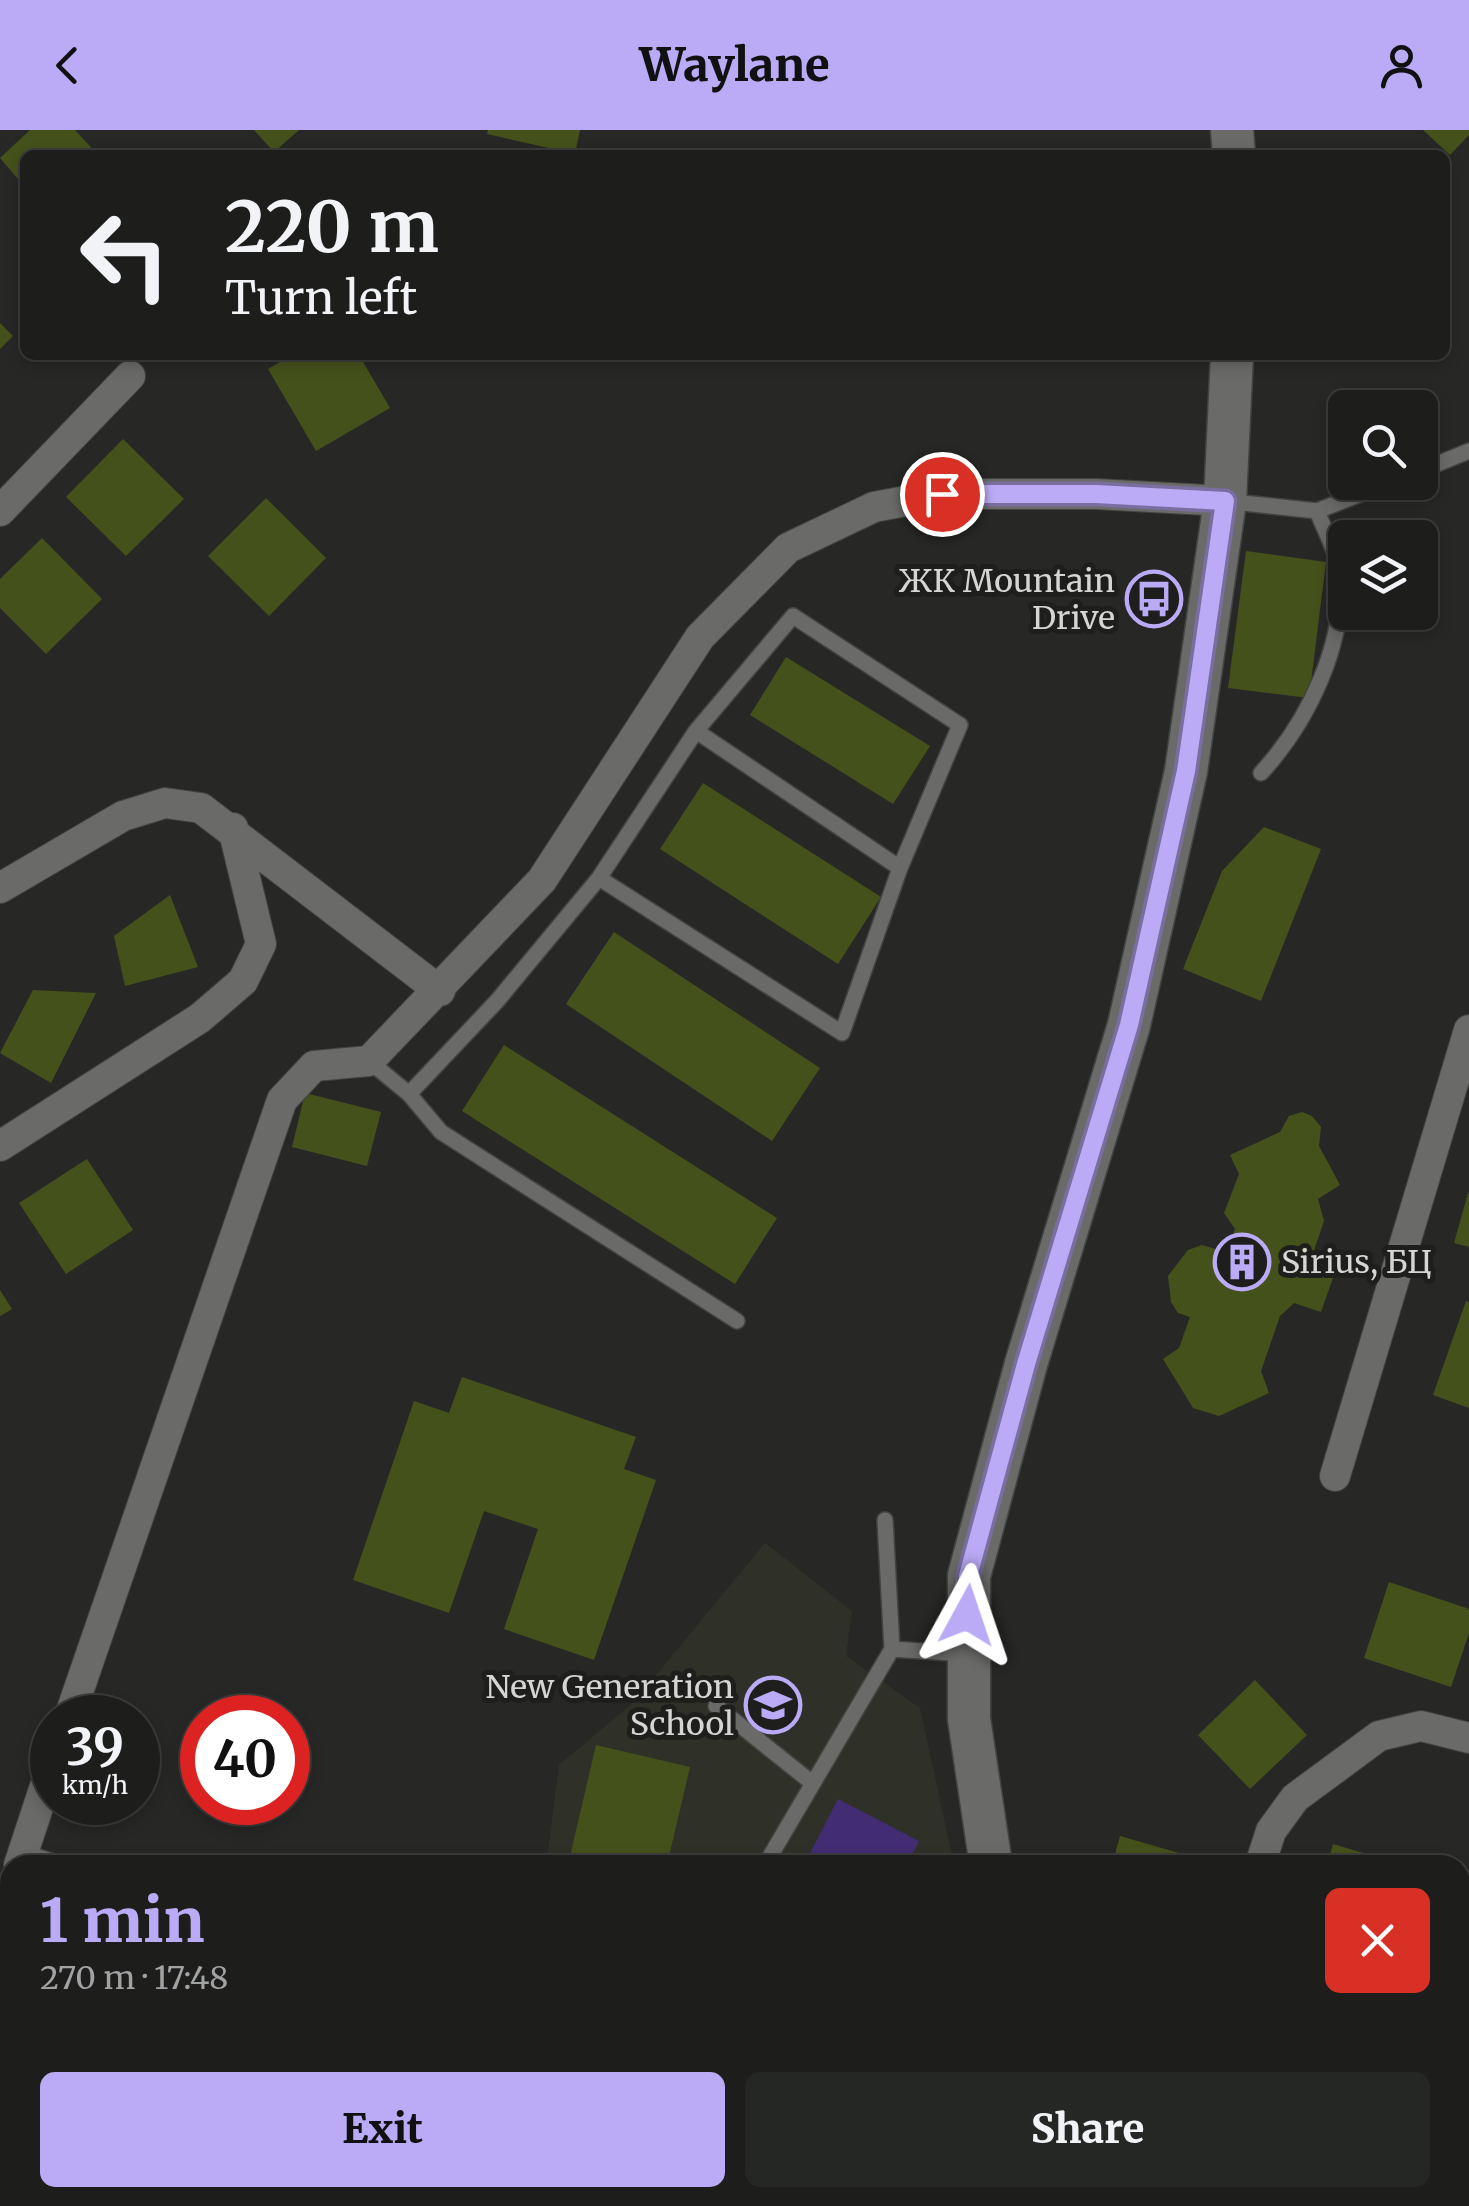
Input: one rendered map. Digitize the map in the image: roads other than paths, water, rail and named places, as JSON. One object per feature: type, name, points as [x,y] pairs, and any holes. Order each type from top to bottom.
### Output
[{"type":"street","points":[[989,1855],[969,1719],[968,1576],[1026,1364],[1129,1025],[1154,918],[1204,666],[1225,501],[1232,360]]},
{"type":"street","points":[[0,511],[130,376]]},
{"type":"street","points":[[77,1695],[282,1100],[314,1066],[368,1061],[440,991],[542,880],[700,637],[788,548],[874,507],[942,494],[1096,494],[1225,501]]},
{"type":"street","points":[[0,888],[123,816],[165,803],[201,808],[233,828],[440,991]]},
{"type":"street","points":[[0,1146],[200,1018],[242,981],[262,944],[233,828]]},
{"type":"street","points":[[1335,1476],[1469,1030]]},
{"type":"street","points":[[1263,1855],[1270,1830],[1295,1798],[1379,1736],[1421,1726],[1469,1738]]},
{"type":"street","points":[[22,1855],[32,1825]]},
{"type":"lane","points":[[1438,464],[1469,452]]},
{"type":"lane","points":[[1225,501],[1317,511],[1345,500]]},
{"type":"lane","points":[[1261,773],[1288,744],[1330,655],[1338,619],[1339,567],[1317,511]]},
{"type":"lane","points":[[409,1094],[497,1002],[599,878],[696,731],[792,616],[960,725],[900,868],[842,1033],[599,878]]},
{"type":"lane","points":[[696,731],[900,868]]},
{"type":"lane","points":[[368,1061],[409,1094],[440,1132],[737,1321]]},
{"type":"lane","points":[[771,1855],[892,1649],[884,1520]]},
{"type":"lane","points":[[892,1649],[966,1654]]},
{"type":"lane","points":[[716,1706],[811,1782]]},
{"type":"place","name":"ЖК Mountain Drive","points":[[1154,599]]},
{"type":"place","name":"Sirius, БЦ","points":[[1242,1262]]},
{"type":"place","name":"New Generation School","points":[[773,1705]]}]
